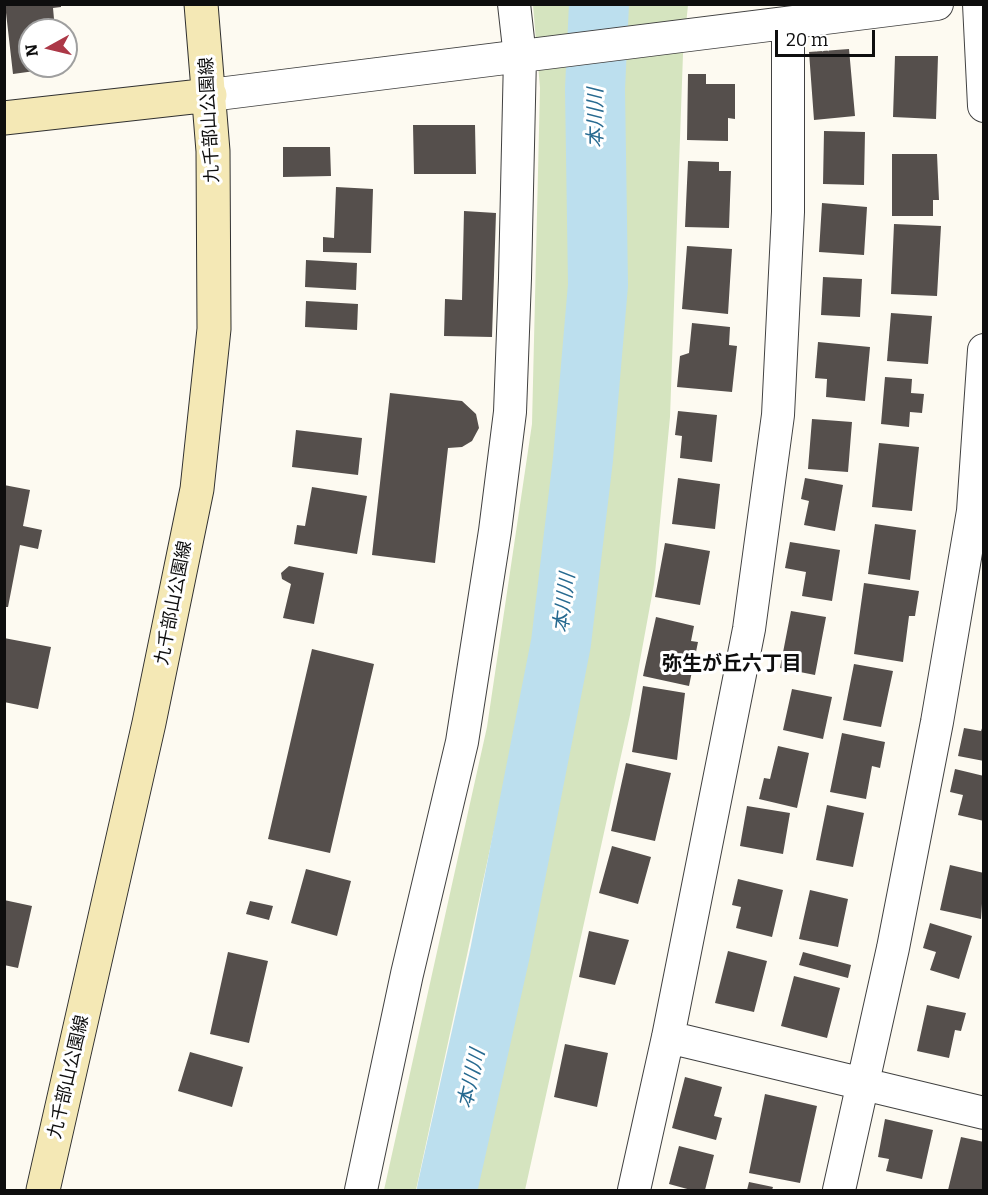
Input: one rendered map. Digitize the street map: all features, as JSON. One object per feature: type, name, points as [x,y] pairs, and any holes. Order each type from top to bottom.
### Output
[{"type":"main road","name":"九千部山公園線","points":[[43,1191],[149,723],[197,489],[214,329],[210,95],[201,4]]},
{"type":"main road","points":[[4,118],[210,95]]},
{"type":"street","points":[[361,1191],[407,974],[462,742],[495,531],[510,412],[520,57],[514,4]]},
{"type":"street","points":[[210,95],[937,4]]},
{"type":"street","points":[[979,4],[984,106]]},
{"type":"street","points":[[634,1191],[668,1037],[749,629],[778,415],[788,212],[788,23]]},
{"type":"street","points":[[838,1191],[896,937],[973,512],[984,350]]},
{"type":"street","points":[[668,1037],[984,1113]]},
{"type":"green space","points":[[533,5],[576,5],[573,306],[551,568],[416,1190],[384,1190],[487,727],[532,424],[540,88]]},
{"type":"green space","points":[[626,5],[688,5],[683,54],[670,417],[654,584],[630,715],[525,1190],[461,1190],[596,564],[620,296],[622,51]]},
{"type":"building","points":[[5,4],[61,4],[61,7],[53,8],[54,18],[18,18],[18,73],[13,74]]},
{"type":"building","points":[[849,49],[855,116],[814,120],[809,52]]},
{"type":"building","points":[[895,56],[938,56],[936,119],[893,117]]},
{"type":"building","points":[[688,74],[706,74],[706,84],[735,84],[735,119],[728,118],[728,141],[687,140]]},
{"type":"building","points":[[413,125],[475,125],[476,174],[414,174]]},
{"type":"building","points":[[824,131],[865,132],[864,185],[823,184]]},
{"type":"building","points":[[283,147],[330,147],[331,176],[283,177]]},
{"type":"building","points":[[892,154],[937,154],[939,200],[933,200],[933,216],[892,216]]},
{"type":"building","points":[[688,161],[719,162],[719,171],[731,171],[729,228],[685,227]]},
{"type":"building","points":[[336,187],[373,189],[371,253],[323,252],[323,237],[334,238]]},
{"type":"building","points":[[822,203],[867,207],[864,255],[819,252]]},
{"type":"building","points":[[464,211],[496,213],[492,337],[444,336],[445,299],[462,300]]},
{"type":"building","points":[[894,224],[941,226],[937,296],[891,294]]},
{"type":"building","points":[[687,246],[732,249],[728,314],[682,309]]},
{"type":"building","points":[[306,260],[357,263],[356,290],[305,287]]},
{"type":"building","points":[[823,277],[862,279],[860,317],[821,315]]},
{"type":"building","points":[[306,301],[358,304],[357,330],[305,327]]},
{"type":"building","points":[[891,313],[932,316],[928,364],[887,361]]},
{"type":"building","points":[[692,323],[730,327],[729,345],[737,346],[732,392],[677,387],[680,356],[689,353]]},
{"type":"building","points":[[818,342],[870,347],[865,401],[826,397],[827,379],[815,378]]},
{"type":"building","points":[[885,377],[912,379],[911,393],[924,394],[922,413],[910,412],[909,427],[881,424]]},
{"type":"building","points":[[390,393],[462,401],[476,414],[479,428],[472,441],[462,447],[448,448],[435,563],[372,555]]},
{"type":"building","points":[[678,411],[717,415],[712,462],[680,458],[682,436],[675,435]]},
{"type":"building","points":[[812,419],[852,422],[848,472],[808,469]]},
{"type":"building","points":[[296,430],[362,438],[358,475],[292,467]]},
{"type":"building","points":[[879,443],[919,447],[912,511],[872,507]]},
{"type":"building","points":[[678,478],[720,484],[715,529],[672,524]]},
{"type":"building","points":[[805,478],[843,485],[835,531],[804,525],[809,501],[801,499]]},
{"type":"building","points":[[4,485],[30,490],[23,526],[42,530],[38,549],[20,545],[8,607],[4,607]]},
{"type":"building","points":[[312,487],[367,496],[357,554],[294,544],[297,525],[305,526]]},
{"type":"building","points":[[875,524],[916,530],[910,580],[868,574]]},
{"type":"building","points":[[790,542],[840,550],[832,601],[802,596],[806,572],[785,568]]},
{"type":"building","points":[[665,543],[710,551],[700,605],[655,597]]},
{"type":"building","points":[[289,566],[324,573],[314,624],[283,618],[291,584],[282,579],[281,573]]},
{"type":"building","points":[[864,583],[919,591],[915,616],[909,616],[903,662],[854,654]]},
{"type":"building","points":[[791,611],[826,617],[815,675],[780,668]]},
{"type":"building","points":[[656,617],[694,626],[691,641],[698,642],[689,686],[643,676]]},
{"type":"building","points":[[4,638],[51,647],[38,709],[4,702]]},
{"type":"building","points":[[312,649],[374,664],[330,853],[268,839]]},
{"type":"building","points":[[854,664],[893,671],[881,727],[843,720]]},
{"type":"building","points":[[643,686],[685,693],[677,760],[632,752]]},
{"type":"building","points":[[792,689],[832,697],[823,739],[783,730]]},
{"type":"building","points":[[984,723],[984,761],[958,756],[964,728],[981,731]]},
{"type":"building","points":[[842,733],[885,742],[880,768],[872,766],[866,799],[830,792]]},
{"type":"building","points":[[778,746],[809,753],[797,808],[759,799],[764,778],[770,779]]},
{"type":"building","points":[[626,763],[671,773],[655,841],[611,831]]},
{"type":"building","points":[[955,769],[984,776],[984,821],[958,815],[963,795],[950,792]]},
{"type":"building","points":[[827,805],[864,813],[853,867],[816,860]]},
{"type":"building","points":[[747,806],[790,813],[783,854],[740,846]]},
{"type":"building","points":[[612,846],[651,857],[638,904],[599,893]]},
{"type":"building","points":[[950,865],[984,873],[981,919],[940,910]]},
{"type":"building","points":[[306,869],[351,881],[337,936],[291,923]]},
{"type":"building","points":[[738,879],[783,890],[772,937],[736,928],[741,907],[732,905]]},
{"type":"building","points":[[810,890],[848,899],[838,947],[799,939]]},
{"type":"building","points":[[4,900],[32,906],[18,968],[4,965]]},
{"type":"building","points":[[250,901],[273,906],[269,920],[246,914]]},
{"type":"building","points":[[930,923],[972,936],[959,979],[930,970],[936,952],[923,948]]},
{"type":"building","points":[[589,931],[629,940],[615,985],[579,977]]},
{"type":"building","points":[[728,951],[767,961],[754,1012],[715,1003]]},
{"type":"building","points":[[228,952],[268,961],[249,1043],[210,1034]]},
{"type":"building","points":[[803,952],[851,965],[848,978],[799,965]]},
{"type":"building","points":[[794,976],[840,988],[827,1038],[781,1026]]},
{"type":"building","points":[[927,1005],[966,1013],[961,1031],[955,1030],[949,1058],[917,1051]]},
{"type":"building","points":[[565,1044],[608,1053],[597,1107],[554,1097]]},
{"type":"building","points":[[190,1052],[243,1067],[232,1107],[178,1091]]},
{"type":"building","points":[[685,1077],[722,1087],[714,1116],[722,1118],[716,1140],[672,1128]]},
{"type":"building","points":[[765,1094],[817,1106],[800,1183],[749,1173]]},
{"type":"building","points":[[885,1119],[933,1130],[922,1179],[886,1171],[889,1159],[878,1157]]},
{"type":"building","points":[[961,1137],[984,1142],[984,1190],[948,1190]]},
{"type":"building","points":[[679,1146],[714,1155],[705,1190],[691,1190],[669,1184]]},
{"type":"building","points":[[749,1182],[773,1187],[772,1190],[747,1190]]},
{"type":"waterway","name":"本川川","points":[[447,1190],[500,953],[561,643],[583,459],[598,285],[595,89],[599,4]]},
{"type":"district","name":"弥生が丘六丁目","points":[[732,664]]}]
